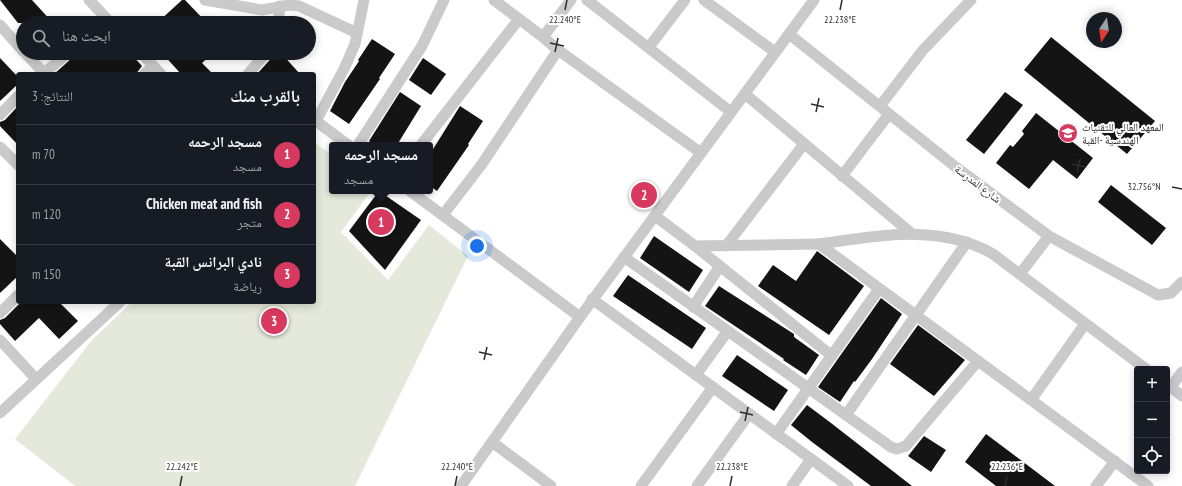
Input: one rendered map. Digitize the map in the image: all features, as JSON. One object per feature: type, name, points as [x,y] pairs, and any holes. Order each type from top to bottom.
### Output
[{"type":"street","points":[[89,0],[102,16]]},
{"type":"street","points":[[205,0],[262,10],[280,6],[299,6],[358,32]]},
{"type":"street","points":[[316,120],[344,69],[355,44],[364,0]]},
{"type":"street","points":[[360,142],[422,46],[444,0]]},
{"type":"street","points":[[494,0],[558,50],[702,153]]},
{"type":"street","points":[[543,37],[571,0]]},
{"type":"street","points":[[587,0],[731,112]]},
{"type":"street","points":[[649,47],[685,0]]},
{"type":"street","points":[[704,0],[775,52]]},
{"type":"street","points":[[466,484],[492,442],[592,299],[702,153],[814,0]]},
{"type":"street","points":[[880,106],[923,50],[967,1]]},
{"type":"street","points":[[279,16],[280,6]]},
{"type":"street","points":[[423,142],[519,19]]},
{"type":"street","points":[[0,25],[16,42]]},
{"type":"street","name":"شارع المدرسة","points":[[789,34],[957,168],[1049,236],[1158,295],[1171,293],[1182,282]]},
{"type":"street","points":[[443,216],[482,164],[558,50]]},
{"type":"street","points":[[31,60],[41,72]]},
{"type":"street","points":[[45,72],[60,60]]},
{"type":"street","points":[[147,60],[160,72]]},
{"type":"street","points":[[250,72],[260,60]]},
{"type":"street","points":[[146,72],[153,66]]},
{"type":"street","points":[[745,94],[911,233]]},
{"type":"street","points":[[0,115],[16,98]]},
{"type":"street","points":[[842,176],[889,114]]},
{"type":"street","points":[[316,123],[344,142]]},
{"type":"street","points":[[726,246],[804,144]]},
{"type":"street","points":[[0,147],[16,163]]},
{"type":"street","points":[[414,194],[580,316]]},
{"type":"street","points":[[655,216],[695,246],[832,356]]},
{"type":"street","points":[[695,246],[819,244],[911,233],[968,242],[993,254],[1142,366]]},
{"type":"street","points":[[1020,274],[1049,236]]},
{"type":"street","points":[[846,416],[968,242]]},
{"type":"street","points":[[819,244],[1148,486]]},
{"type":"street","points":[[624,257],[846,416],[891,447],[897,449],[906,446],[978,361]]},
{"type":"street","points":[[692,307],[720,266]]},
{"type":"street","points":[[776,434],[880,289]]},
{"type":"street","points":[[0,313],[16,297]]},
{"type":"street","points":[[592,299],[848,486]]},
{"type":"street","points":[[0,413],[118,304]]},
{"type":"street","points":[[1031,400],[1085,324]]},
{"type":"street","points":[[696,375],[727,332]]},
{"type":"street","points":[[0,340],[36,379]]},
{"type":"street","points":[[1170,385],[1182,372]]},
{"type":"street","points":[[1170,387],[1182,396]]},
{"type":"street","points":[[641,486],[713,388]]},
{"type":"street","points":[[697,486],[749,414]]},
{"type":"street","points":[[492,442],[551,486]]},
{"type":"street","points":[[792,486],[811,459]]},
{"type":"street","points":[[1096,486],[1114,462]]},
{"type":"shaded area","points":[[316,143],[329,153],[329,194],[369,194],[341,232],[388,280],[429,225],[468,256],[355,486],[75,486],[15,439],[92,340],[130,304],[316,304]]},
{"type":"building","points":[[0,0],[32,0],[47,16],[16,16],[16,20]]},
{"type":"building","points":[[182,0],[185,0],[200,16],[165,16]]},
{"type":"building","points":[[1051,37],[1155,121],[1127,154],[1024,70]]},
{"type":"building","points":[[372,39],[395,54],[349,124],[330,111],[345,82]]},
{"type":"building","points":[[0,58],[16,75],[16,86],[0,101]]},
{"type":"building","points":[[423,58],[446,74],[431,95],[409,80]]},
{"type":"building","points":[[70,60],[136,60],[142,66],[138,72],[56,72]]},
{"type":"building","points":[[168,60],[205,60],[202,63],[211,72],[179,72]]},
{"type":"building","points":[[270,60],[287,60],[298,72],[259,72]]},
{"type":"building","points":[[400,92],[421,106],[399,142],[369,141]]},
{"type":"building","points":[[1005,92],[1023,105],[984,154],[966,140]]},
{"type":"building","points":[[460,106],[483,121],[468,144],[469,145],[437,191],[433,188],[433,149]]},
{"type":"building","points":[[16,108],[16,143],[0,126],[0,122],[5,120]]},
{"type":"building","points":[[1036,113],[1093,158],[1077,179],[1053,160],[1029,189],[996,163],[1010,145],[1013,147],[1024,134],[1022,131]]},
{"type":"building","points":[[1111,185],[1166,228],[1152,245],[1098,202]]},
{"type":"building","points":[[377,194],[383,194],[421,220],[385,270],[349,231]]},
{"type":"building","points":[[654,236],[703,270],[689,292],[640,258]]},
{"type":"building","points":[[0,239],[16,255],[16,278],[0,293]]},
{"type":"building","points":[[817,251],[864,286],[829,335],[758,286],[773,265],[796,281]]},
{"type":"building","points":[[628,275],[706,328],[692,349],[613,296]]},
{"type":"building","points":[[719,286],[794,334],[794,337],[819,355],[806,375],[705,306]]},
{"type":"building","points":[[881,298],[902,314],[872,359],[855,382],[854,381],[840,402],[818,387]]},
{"type":"building","points":[[19,304],[61,304],[78,321],[59,339],[39,318],[15,341],[0,324],[0,320],[5,318]]},
{"type":"building","points":[[918,325],[965,360],[934,396],[890,364]]},
{"type":"building","points":[[737,355],[788,390],[774,411],[722,376]]},
{"type":"building","points":[[807,405],[912,486],[871,486],[812,442],[791,425]]},
{"type":"building","points":[[986,434],[1055,486],[996,486],[965,462]]},
{"type":"building","points":[[924,436],[946,450],[931,472],[908,456]]},
{"type":"place","name":"المعهد العالي للتقنيات الهندسية -القبة","points":[[1068,133]]},
{"type":"place","name":"Chicken meat and fish","points":[[644,195]]},
{"type":"place","name":"مسجد الرحمه","points":[[381,222]]},
{"type":"place","name":"نادي البرانس القبة","points":[[274,321]]}]
